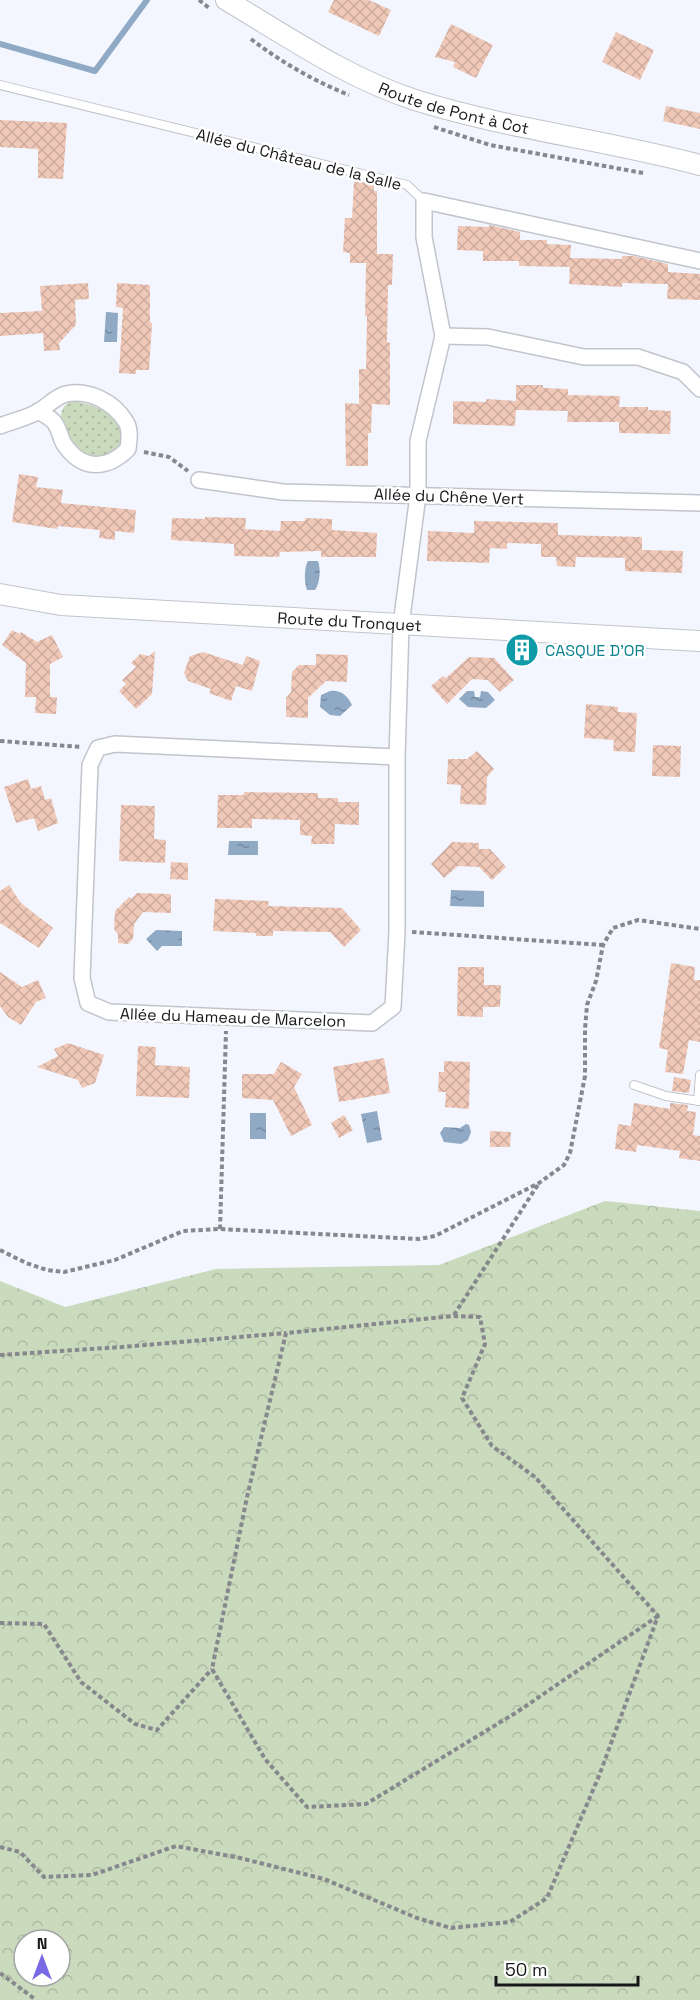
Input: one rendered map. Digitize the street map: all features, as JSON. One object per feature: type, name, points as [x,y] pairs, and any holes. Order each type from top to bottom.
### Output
[{"type":"street","name":"Route de Pont à Cot","points":[[226,0],[352,75],[413,99],[493,121],[649,151],[700,165]]},
{"type":"street","name":"Allée du Château de la Salle","points":[[424,201],[700,261]]},
{"type":"street","points":[[424,201],[424,237],[443,336],[488,338],[584,357],[638,357],[683,372],[700,389]]},
{"type":"street","name":"Allée du Hameau de Marcelon","points":[[98,748],[90,765],[82,978],[88,1003],[109,1012],[372,1023],[393,1007],[397,932],[397,757],[401,625],[418,495],[418,441],[443,336]]},
{"type":"street","points":[[0,426],[38,411],[54,399],[67,394],[82,394],[100,398],[113,406],[126,422],[129,434],[128,449],[102,466],[90,464],[74,456],[63,443],[54,421],[38,411]]},
{"type":"street","name":"Allée du Chêne Vert","points":[[199,480],[283,492],[700,502]]},
{"type":"street","name":"Route du Tronquet","points":[[0,594],[61,605],[700,640]]},
{"type":"street","points":[[98,748],[116,744],[397,757]]},
{"type":"lane","name":"Allée du Château de la Salle","points":[[0,85],[407,185],[424,201]]},
{"type":"lane","points":[[634,1085],[666,1096],[699,1101],[700,1076]]},
{"type":"path","points":[[128,449],[169,457],[199,480]]},
{"type":"path","points":[[0,741],[98,748]]},
{"type":"path","points":[[0,1250],[26,1263],[47,1270],[64,1272],[115,1260],[183,1231],[220,1228],[419,1239],[435,1236],[539,1183],[564,1165],[570,1153],[585,1076],[587,1005],[596,981],[603,945],[614,928],[638,920],[700,929]]},
{"type":"path","points":[[397,932],[603,945]]},
{"type":"path","points":[[220,1228],[226,1017]]},
{"type":"path","points":[[454,1316],[539,1183]]},
{"type":"path","points":[[0,1355],[122,1347],[454,1316],[480,1317],[485,1344],[462,1398],[492,1446],[535,1477],[658,1616]]},
{"type":"path","points":[[0,1623],[44,1624],[81,1682],[135,1724],[157,1730],[212,1670],[247,1497],[286,1332]]},
{"type":"path","points":[[212,1670],[266,1759],[307,1807],[366,1804],[517,1712],[658,1616]]},
{"type":"path","points":[[0,1847],[20,1852],[44,1877],[93,1875],[176,1846],[240,1858],[324,1879],[372,1897],[417,1918],[451,1928],[510,1922],[547,1898],[599,1776],[658,1616]]},
{"type":"path","points":[[0,1973],[36,2000]]},
{"type":"green space","points":[[71,401],[89,404],[107,412],[120,425],[122,434],[119,446],[113,454],[97,458],[86,454],[68,438],[61,417],[63,408]]},
{"type":"green space","points":[[605,1201],[700,1211],[700,2000],[0,2000],[0,1281],[65,1307],[216,1269],[439,1265]]},
{"type":"water","points":[[106,312],[118,313],[117,342],[104,342]]},
{"type":"water","points":[[308,561],[318,561],[319,564],[319,580],[315,590],[307,590],[306,587],[305,571]]},
{"type":"water","points":[[330,691],[343,694],[352,705],[340,716],[330,715],[320,707],[321,695]]},
{"type":"water","points":[[467,691],[474,691],[475,697],[480,697],[481,691],[488,692],[495,700],[486,708],[468,707],[459,699]]},
{"type":"water","points":[[229,841],[258,841],[258,855],[228,855]]},
{"type":"water","points":[[451,890],[484,891],[484,907],[450,906]]},
{"type":"water","points":[[156,930],[182,931],[182,946],[162,946],[157,951],[146,939]]},
{"type":"water","points":[[377,1111],[382,1140],[367,1143],[361,1114]]},
{"type":"water","points":[[250,1113],[266,1113],[266,1139],[250,1139]]},
{"type":"water","points":[[466,1124],[469,1125],[471,1132],[468,1140],[461,1144],[444,1142],[440,1133],[444,1127],[460,1128]]},
{"type":"building","points":[[334,0],[369,0],[391,10],[379,36],[328,12]]},
{"type":"building","points":[[451,24],[493,45],[476,78],[453,67],[455,62],[435,57]]},
{"type":"building","points":[[616,32],[654,50],[640,80],[602,62]]},
{"type":"building","points":[[666,106],[700,113],[700,129],[663,121]]},
{"type":"building","points":[[0,120],[67,123],[63,179],[38,178],[38,149],[0,147]]},
{"type":"building","points":[[354,182],[374,183],[374,191],[377,191],[377,254],[393,254],[392,285],[388,285],[387,342],[390,343],[390,405],[372,404],[371,433],[368,433],[368,466],[346,466],[345,403],[359,404],[359,369],[366,369],[366,263],[350,263],[350,253],[343,252],[345,218],[352,218]]},
{"type":"building","points":[[489,225],[520,232],[520,240],[547,240],[547,244],[571,245],[570,258],[622,259],[622,256],[633,256],[668,264],[668,272],[700,274],[700,300],[667,299],[668,284],[622,283],[622,287],[569,284],[570,267],[519,266],[519,261],[483,261],[483,251],[457,250],[458,226],[489,227]]},
{"type":"building","points":[[88,283],[89,299],[75,300],[76,325],[59,343],[60,350],[44,351],[43,333],[0,336],[0,313],[42,311],[40,286]]},
{"type":"building","points":[[117,283],[150,285],[150,322],[152,323],[149,370],[136,370],[136,374],[119,373],[123,308],[116,307]]},
{"type":"building","points":[[516,385],[543,385],[543,388],[568,389],[568,395],[620,396],[619,407],[648,407],[648,410],[671,411],[670,434],[619,433],[619,422],[567,422],[568,411],[516,410],[515,426],[453,424],[453,401],[486,402],[486,399],[516,401]]},
{"type":"building","points":[[19,474],[38,477],[36,487],[63,490],[61,503],[136,510],[134,533],[115,531],[115,540],[99,538],[100,530],[58,526],[57,529],[12,522]]},
{"type":"building","points":[[205,517],[246,518],[245,529],[280,531],[281,521],[305,521],[305,518],[332,519],[332,530],[377,533],[376,557],[321,557],[321,551],[280,552],[279,557],[234,556],[234,544],[171,540],[172,518],[205,519]]},
{"type":"building","points":[[474,521],[558,523],[558,535],[642,537],[642,550],[683,551],[682,573],[625,571],[625,558],[576,557],[575,567],[557,566],[556,557],[541,557],[541,544],[507,543],[507,549],[490,548],[489,563],[427,561],[428,531],[474,533]]},
{"type":"building","points":[[12,630],[20,634],[21,632],[37,642],[52,635],[63,657],[50,664],[50,697],[57,697],[56,714],[35,713],[36,697],[25,697],[26,663],[2,645]]},
{"type":"building","points":[[155,651],[152,694],[136,709],[119,691],[126,684],[122,680],[136,667],[131,663],[140,654],[149,656]]},
{"type":"building","points":[[203,652],[243,665],[246,656],[260,661],[252,691],[236,686],[231,701],[209,693],[211,689],[188,681],[184,673],[190,656]]},
{"type":"building","points":[[316,654],[348,655],[347,682],[326,681],[308,698],[308,718],[286,717],[286,698],[291,692],[292,672],[299,665],[316,665]]},
{"type":"building","points":[[469,657],[494,658],[514,680],[500,692],[488,680],[472,679],[447,704],[431,686],[443,676],[446,678]]},
{"type":"building","points":[[586,704],[618,707],[618,712],[637,713],[635,752],[613,751],[614,740],[584,738]]},
{"type":"building","points":[[653,745],[681,746],[680,777],[652,776]]},
{"type":"building","points":[[477,751],[494,769],[487,777],[486,805],[460,804],[461,785],[447,784],[448,759],[467,759]]},
{"type":"building","points":[[28,779],[31,789],[41,786],[45,800],[51,798],[58,823],[38,831],[34,818],[16,823],[4,787]]},
{"type":"building","points":[[244,792],[318,793],[318,798],[338,798],[338,802],[359,802],[359,825],[335,824],[334,844],[311,844],[312,836],[300,835],[300,820],[252,819],[252,828],[217,828],[218,795],[244,795]]},
{"type":"building","points":[[121,805],[155,806],[154,839],[166,840],[165,863],[119,861]]},
{"type":"building","points":[[452,842],[479,843],[479,849],[490,849],[506,867],[492,880],[479,867],[458,866],[444,878],[431,864]]},
{"type":"building","points":[[171,862],[188,863],[188,880],[170,879]]},
{"type":"building","points":[[9,885],[21,903],[53,928],[39,948],[0,923],[0,891]]},
{"type":"building","points":[[137,893],[171,894],[171,913],[143,912],[134,924],[133,939],[128,944],[118,943],[118,934],[114,929],[115,911],[129,897],[131,899]]},
{"type":"building","points":[[215,899],[269,901],[268,906],[342,908],[361,930],[344,947],[330,932],[273,931],[273,936],[256,936],[256,933],[213,931]]},
{"type":"building","points":[[671,963],[695,967],[694,980],[700,980],[700,1042],[689,1040],[683,1074],[665,1072],[668,1050],[659,1048]]},
{"type":"building","points":[[458,967],[484,967],[484,985],[501,985],[500,1007],[483,1007],[483,1017],[457,1016]]},
{"type":"building","points":[[0,972],[22,987],[38,980],[46,998],[36,1002],[21,1025],[8,1017],[0,1006]]},
{"type":"building","points":[[68,1043],[104,1055],[95,1083],[82,1088],[78,1080],[37,1067],[58,1056],[54,1049]]},
{"type":"building","points":[[138,1046],[156,1047],[155,1065],[190,1067],[189,1098],[136,1096]]},
{"type":"building","points":[[384,1058],[390,1093],[339,1102],[333,1067]]},
{"type":"building","points":[[444,1061],[470,1062],[469,1109],[445,1107],[446,1092],[438,1092],[439,1072],[444,1072]]},
{"type":"building","points":[[281,1062],[302,1074],[294,1087],[312,1125],[291,1136],[273,1100],[242,1098],[242,1074],[274,1074]]},
{"type":"building","points":[[674,1077],[691,1080],[689,1093],[672,1091]]},
{"type":"building","points":[[634,1103],[670,1109],[670,1103],[688,1105],[687,1111],[696,1112],[693,1135],[700,1136],[700,1161],[679,1158],[680,1151],[637,1145],[636,1152],[615,1149],[618,1124],[631,1126]]},
{"type":"building","points":[[344,1115],[353,1130],[339,1138],[331,1123]]},
{"type":"building","points":[[490,1131],[511,1132],[510,1147],[490,1147]]},
{"type":"waterway","points":[[0,44],[95,71],[147,0]]},
{"type":"place","name":"CASQUE D'OR","points":[[522,650]]}]
